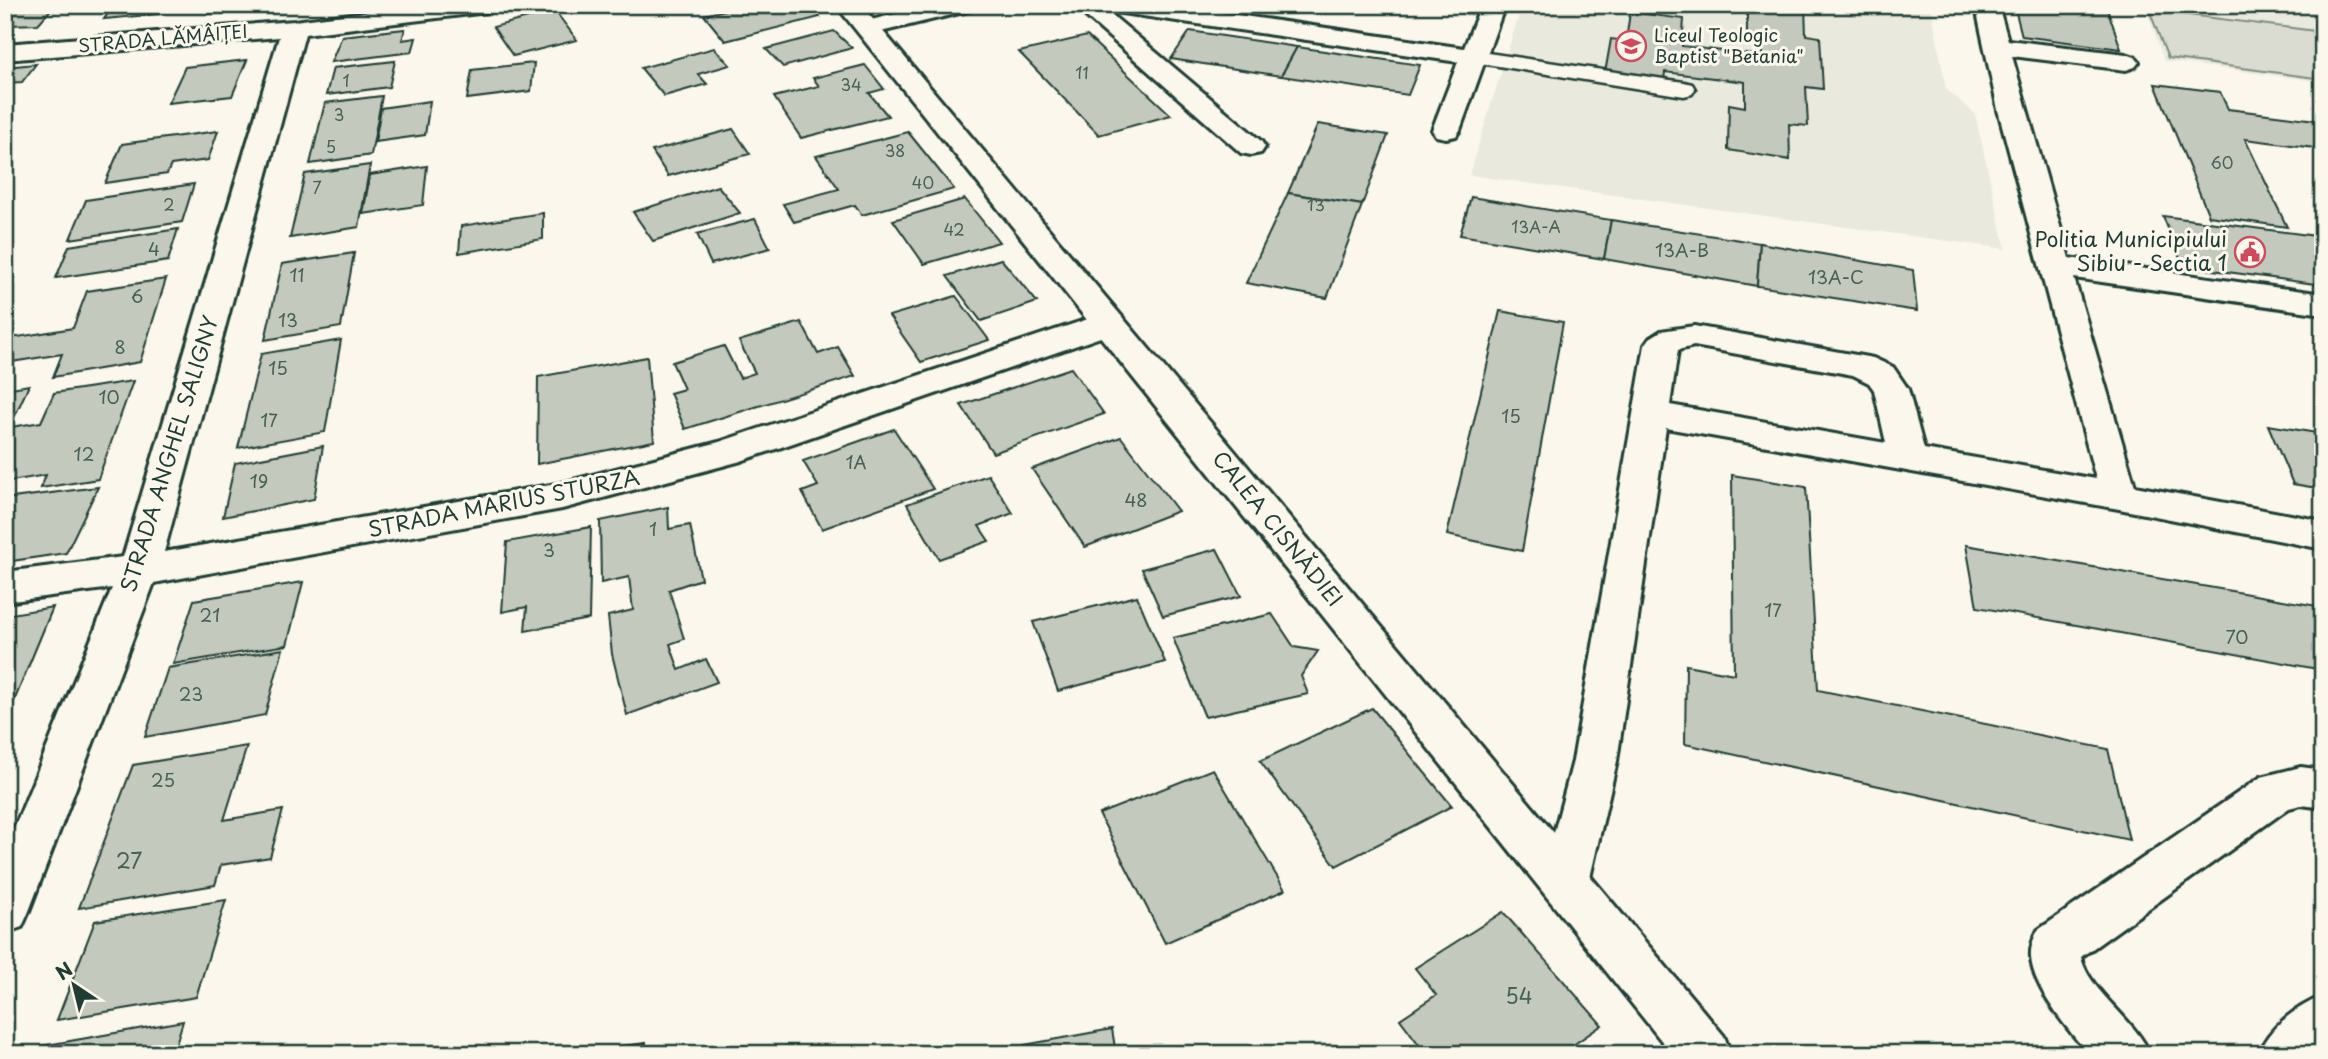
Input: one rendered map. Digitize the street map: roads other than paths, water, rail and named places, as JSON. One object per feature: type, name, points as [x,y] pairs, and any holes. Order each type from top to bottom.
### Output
[{"type":"street","name":"STRADA LĂMÂIȚEI","points":[[5,52],[294,28],[487,5]]},
{"type":"street","points":[[858,16],[963,5]]},
{"type":"street","points":[[1085,5],[1251,147]]},
{"type":"street","points":[[1115,5],[1474,57]]},
{"type":"street","points":[[1184,5],[1419,34]]},
{"type":"street","points":[[1446,130],[1493,5]]},
{"type":"street","points":[[1988,8],[2012,110],[2119,496]]},
{"type":"street","name":"CALEA CISNĂDIEI","points":[[858,16],[1705,1054]]},
{"type":"street","name":"STRADA ANGHEL SALIGNY","points":[[5,911],[139,570],[294,28]]},
{"type":"street","points":[[1997,46],[2126,62]]},
{"type":"street","points":[[2057,266],[2323,304]]},
{"type":"street","name":"STRADA MARIUS STURZA","points":[[5,587],[139,570],[503,507],[643,477],[728,452],[1110,323]]},
{"type":"street","points":[[1565,882],[1595,761],[1662,345],[1673,338],[1694,336],[1861,366],[1881,375],[1891,389],[1908,459]]},
{"type":"street","points":[[1652,414],[2119,496],[2323,536]]},
{"type":"street","points":[[2124,1054],[2062,979],[2054,957],[2056,946],[2277,791],[2301,786],[2323,789]]},
{"type":"street","points":[[2284,1054],[2323,1021]]},
{"type":"lane","points":[[1474,57],[1684,89]]},
{"type":"place","name":"Liceul Teologic Baptist \"Betania\"","points":[[1631,46]]},
{"type":"place","name":"Politia Municipiului Sibiu - Sectia 1","points":[[2250,252]]}]
